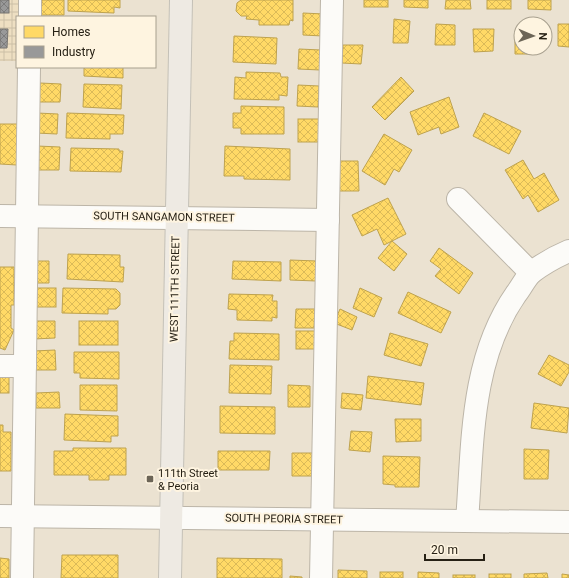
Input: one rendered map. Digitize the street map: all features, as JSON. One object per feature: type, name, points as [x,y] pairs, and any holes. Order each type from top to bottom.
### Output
[{"type":"main road","name":"WEST 111TH STREET","points":[[170,578],[181,0]]},
{"type":"street","points":[[30,0],[30,16]]},
{"type":"street","points":[[321,578],[332,0]]},
{"type":"street","points":[[22,578],[29,68]]},
{"type":"street","points":[[458,199],[531,273]]},
{"type":"street","name":"SOUTH SANGAMON STREET","points":[[0,216],[328,220]]},
{"type":"street","points":[[468,521],[476,403],[483,366],[497,327],[509,304],[531,273],[569,251]]},
{"type":"street","points":[[0,366],[25,366]]},
{"type":"street","name":"SOUTH PEORIA STREET","points":[[0,516],[569,522]]},
{"type":"shaded area","points":[[0,0],[33,0],[33,16],[16,16],[16,61],[0,61]]},
{"type":"building: Homes","points":[[42,0],[64,0],[64,15],[41,15]]},
{"type":"building: Homes","points":[[68,0],[120,0],[120,8],[114,7],[114,13],[68,11]]},
{"type":"building: Homes","points":[[241,0],[293,0],[293,21],[290,20],[289,25],[259,25],[259,20],[246,19],[247,16],[241,16],[236,11],[237,3]]},
{"type":"building: Homes","points":[[364,0],[388,0],[388,7],[364,7]]},
{"type":"building: Homes","points":[[404,0],[428,0],[428,8],[404,7]]},
{"type":"building: Homes","points":[[446,0],[470,0],[471,9],[445,9]]},
{"type":"building: Homes","points":[[487,0],[511,0],[511,9],[487,9]]},
{"type":"building: Homes","points":[[528,0],[551,0],[551,10],[528,9]]},
{"type":"building: Homes","points":[[303,13],[324,14],[323,36],[303,35]]},
{"type":"building: Homes","points":[[394,19],[410,21],[408,43],[393,43]]},
{"type":"building: Homes","points":[[436,24],[455,25],[455,45],[435,45]]},
{"type":"building: Homes","points":[[558,24],[569,24],[569,47],[558,46]]},
{"type":"building: Homes","points":[[473,29],[494,29],[493,51],[474,52]]},
{"type":"building: Homes","points":[[234,36],[277,38],[276,64],[233,62]]},
{"type":"building: Homes","points":[[343,45],[363,45],[361,64],[342,63]]},
{"type":"building: Homes","points":[[299,49],[321,50],[320,70],[298,69]]},
{"type":"building: Homes","points":[[84,68],[123,68],[123,78],[84,76]]},
{"type":"building: Homes","points":[[246,72],[280,73],[281,77],[288,77],[287,96],[279,95],[279,100],[234,99],[235,77],[246,78]]},
{"type":"building: Homes","points":[[401,77],[414,91],[385,120],[372,107]]},
{"type":"building: Homes","points":[[40,83],[61,84],[60,102],[39,102]]},
{"type":"building: Homes","points":[[84,84],[122,85],[121,109],[83,107]]},
{"type":"building: Homes","points":[[298,85],[319,86],[318,107],[297,106]]},
{"type":"building: Homes","points":[[449,97],[459,127],[441,134],[439,127],[418,135],[410,112]]},
{"type":"building: Homes","points":[[241,106],[284,107],[284,134],[241,134],[241,128],[233,128],[233,113],[241,113]]},
{"type":"building: Homes","points":[[37,113],[58,114],[57,134],[36,133]]},
{"type":"building: Homes","points":[[67,113],[124,115],[123,134],[110,134],[110,139],[66,138]]},
{"type":"building: Homes","points":[[484,113],[521,131],[509,154],[473,136]]},
{"type":"building: Homes","points":[[298,119],[321,119],[321,142],[298,142]]},
{"type":"building: Homes","points":[[0,124],[18,124],[17,165],[0,164]]},
{"type":"building: Homes","points":[[384,134],[412,150],[399,172],[394,169],[385,185],[362,171]]},
{"type":"building: Homes","points":[[37,146],[60,147],[59,170],[37,170]]},
{"type":"building: Homes","points":[[225,146],[290,149],[290,180],[244,179],[244,176],[224,176]]},
{"type":"building: Homes","points":[[71,148],[119,149],[119,151],[123,151],[121,172],[70,171]]},
{"type":"building: Homes","points":[[523,160],[534,179],[544,173],[559,200],[538,212],[528,195],[523,199],[505,170]]},
{"type":"building: Homes","points":[[337,161],[358,161],[359,191],[337,191]]},
{"type":"building: Homes","points":[[388,198],[406,234],[384,245],[377,229],[362,236],[352,215]]},
{"type":"building: Homes","points":[[392,241],[407,254],[394,271],[378,258]]},
{"type":"building: Homes","points":[[439,248],[473,273],[459,294],[435,276],[441,269],[430,261]]},
{"type":"building: Homes","points":[[68,254],[120,255],[120,267],[124,267],[123,282],[67,279]]},
{"type":"building: Homes","points":[[290,260],[317,261],[316,281],[290,280]]},
{"type":"building: Homes","points":[[34,261],[49,261],[49,283],[35,283]]},
{"type":"building: Homes","points":[[233,261],[281,262],[281,281],[232,279]]},
{"type":"building: Homes","points":[[0,267],[14,267],[14,305],[11,305],[11,328],[14,330],[5,350],[0,348]]},
{"type":"building: Homes","points":[[35,288],[56,288],[56,307],[35,307]]},
{"type":"building: Homes","points":[[63,288],[116,289],[120,293],[120,305],[116,309],[108,309],[108,314],[62,313]]},
{"type":"building: Homes","points":[[360,288],[382,298],[374,317],[353,308]]},
{"type":"building: Homes","points":[[408,292],[451,312],[441,333],[398,313]]},
{"type":"building: Homes","points":[[229,294],[273,295],[272,301],[277,301],[277,318],[272,317],[272,321],[237,320],[237,310],[228,309]]},
{"type":"building: Homes","points":[[296,309],[315,309],[314,328],[295,328]]},
{"type":"building: Homes","points":[[340,309],[357,317],[352,330],[334,323]]},
{"type":"building: Homes","points":[[34,321],[55,321],[55,338],[34,339]]},
{"type":"building: Homes","points":[[79,321],[118,321],[118,345],[79,345]]},
{"type":"building: Homes","points":[[296,331],[316,331],[316,349],[296,349]]},
{"type":"building: Homes","points":[[234,333],[279,334],[279,360],[229,359],[230,341],[234,341]]},
{"type":"building: Homes","points":[[390,333],[428,344],[421,366],[384,355]]},
{"type":"building: Homes","points":[[55,350],[56,370],[34,370],[34,351]]},
{"type":"building: Homes","points":[[74,352],[119,352],[119,379],[80,378],[80,373],[74,373]]},
{"type":"building: Homes","points":[[549,355],[569,365],[569,372],[561,386],[538,374]]},
{"type":"building: Homes","points":[[230,365],[272,366],[271,394],[229,393]]},
{"type":"building: Homes","points":[[368,376],[424,383],[421,405],[366,398]]},
{"type":"building: Homes","points":[[0,377],[9,377],[9,393],[0,393]]},
{"type":"building: Homes","points":[[80,385],[117,385],[117,411],[80,410]]},
{"type":"building: Homes","points":[[288,385],[310,386],[310,407],[288,407]]},
{"type":"building: Homes","points":[[59,392],[60,408],[36,408],[36,393]]},
{"type":"building: Homes","points":[[342,393],[363,395],[361,410],[341,408]]},
{"type":"building: Homes","points":[[534,403],[569,408],[567,433],[531,428]]},
{"type":"building: Homes","points":[[220,406],[275,407],[275,434],[220,433]]},
{"type":"building: Homes","points":[[65,414],[118,416],[118,436],[111,436],[111,442],[64,440]]},
{"type":"building: Homes","points":[[395,419],[421,419],[421,441],[396,442]]},
{"type":"building: Homes","points":[[0,425],[3,425],[3,432],[11,432],[11,471],[0,471]]},
{"type":"building: Homes","points":[[351,431],[372,432],[370,452],[349,450]]},
{"type":"building: Homes","points":[[73,448],[126,448],[126,475],[109,475],[109,480],[89,480],[89,475],[54,475],[54,451],[73,451]]},
{"type":"building: Homes","points":[[524,449],[549,450],[548,479],[524,479]]},
{"type":"building: Homes","points":[[218,451],[270,451],[269,470],[218,470]]},
{"type":"building: Homes","points":[[292,453],[313,453],[312,476],[292,476]]},
{"type":"building: Homes","points":[[383,456],[420,457],[419,487],[395,487],[395,485],[383,484]]},
{"type":"building: Homes","points":[[62,555],[118,555],[118,578],[61,578]]},
{"type":"building: Homes","points":[[0,558],[9,559],[9,578],[0,578]]},
{"type":"building: Homes","points":[[217,558],[282,559],[282,578],[217,578]]},
{"type":"building: Homes","points":[[338,570],[367,571],[367,578],[338,578]]},
{"type":"building: Homes","points":[[380,572],[403,572],[403,578],[380,578]]},
{"type":"building: Homes","points":[[418,572],[439,573],[439,578],[418,578]]},
{"type":"building: Homes","points":[[547,573],[548,578],[524,578],[524,574]]},
{"type":"building: Homes","points":[[489,574],[511,574],[511,578],[489,578]]},
{"type":"building: Homes","points":[[562,574],[569,575],[569,578],[562,578]]},
{"type":"building: Homes","points":[[453,575],[475,575],[475,578],[453,578]]},
{"type":"building: Homes","points":[[290,576],[302,577],[302,578],[290,578]]},
{"type":"building: Industry","points":[[0,0],[9,0],[9,13],[0,13]]},
{"type":"building: Industry","points":[[0,29],[8,29],[7,48],[0,48]]},
{"type":"place","name":"111th Street & Peoria","points":[[150,479]]}]
